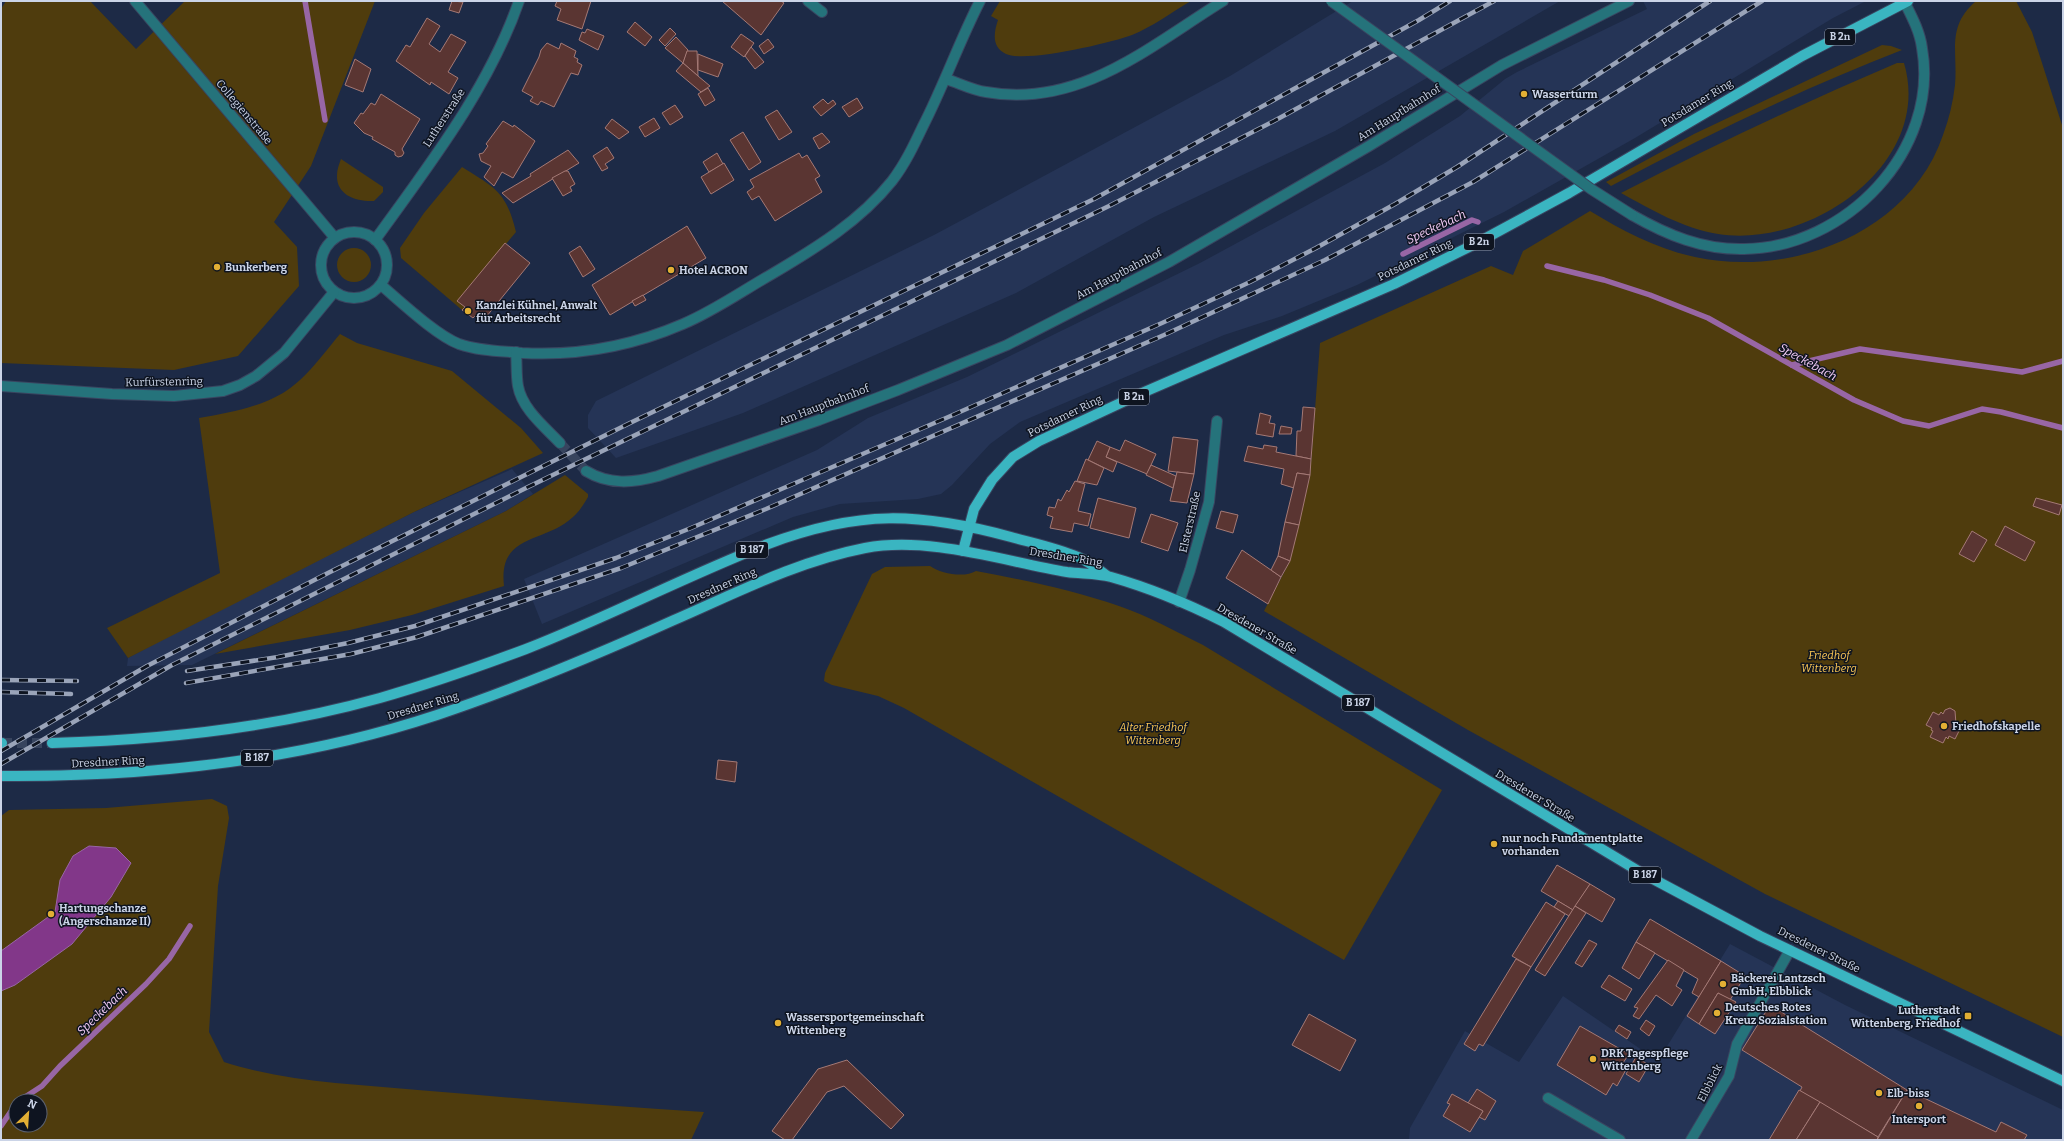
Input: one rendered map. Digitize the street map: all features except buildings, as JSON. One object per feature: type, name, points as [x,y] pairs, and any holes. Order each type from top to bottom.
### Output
[{"type":"main road","name":"Potsdamer Ring","points":[[963,551],[974,509],[981,497],[999,471],[1013,458],[1039,441],[1149,390],[1394,284],[1475,244],[1569,193],[1802,56],[1906,2]]},
{"type":"main road","name":"Dresdner Ring","points":[[52,743],[174,736],[283,720],[384,697],[527,649],[744,553],[806,531],[853,520],[899,517],[925,519],[969,527],[1080,557],[1109,576]]},
{"type":"main road","name":"Dresdner Ring","points":[[3,776],[124,773],[215,764],[326,745],[389,729],[434,716],[560,671],[775,576],[827,558],[868,548],[897,545],[963,551],[987,554],[1069,572],[1109,576]]},
{"type":"main road","name":"Dresdener Straße","points":[[1109,576],[1179,602],[1239,630],[1640,872],[1790,950],[2063,1081]]},
{"type":"street","name":"Collegienstraße","points":[[135,1],[334,238]]},
{"type":"street","name":"Lutherstraße","points":[[375,240],[470,100],[505,36],[519,1]]},
{"type":"street","points":[[808,1],[822,12]]},
{"type":"street","points":[[381,285],[451,340],[470,347],[516,352],[576,352],[640,340],[701,316],[791,262],[853,221],[888,185],[912,150],[980,1]]},
{"type":"street","points":[[946,78],[983,91],[1000,94],[1035,93],[1071,88],[1114,69],[1223,1]]},
{"type":"street","points":[[1331,1],[1591,189],[1632,215],[1665,233],[1684,240],[1703,245],[1744,249],[1766,248],[1806,235],[1827,226],[1861,202],[1877,188],[1890,172],[1910,139],[1917,119],[1923,84],[1923,54],[1916,26],[1906,2]]},
{"type":"street","name":"Am Hauptbahnhof","points":[[586,471],[600,478],[617,482],[640,481],[658,476],[898,390],[1007,345],[1169,262],[1370,146],[1502,65],[1629,1]]},
{"type":"street","points":[[357,232],[375,240],[384,251],[387,263],[386,275],[381,285],[371,294],[359,298],[346,298],[334,292],[326,283],[321,265],[323,253],[334,238],[345,233],[357,232]]},
{"type":"street","name":"Kurfürstenring","points":[[1,386],[112,394],[167,396],[200,395],[224,391],[240,385],[256,376],[284,353],[334,292]]},
{"type":"street","points":[[516,352],[518,388],[522,398],[527,408],[560,443]]},
{"type":"street","name":"Elsterstraße","points":[[1179,602],[1190,570],[1209,502],[1217,421]]},
{"type":"street","name":"Elbblick","points":[[1691,1140],[1729,1076],[1737,1044],[1790,950]]},
{"type":"street","points":[[1548,1098],[1620,1140]]},
{"type":"shaded area","points":[[1353,1],[1560,1],[1335,131],[1154,217],[1016,293],[743,413],[616,458],[588,428],[588,415],[596,401],[934,235],[1230,76]]},
{"type":"shaded area","points":[[1643,1],[1866,1],[1833,18],[1635,138],[1504,212],[1357,285],[1282,316],[1224,335],[1020,422],[990,444],[952,485],[941,494],[918,499],[840,504],[793,517],[542,624],[524,579],[817,450],[868,418],[967,377],[1200,263],[1385,163],[1460,116],[1505,79],[1517,72],[1647,9]]},
{"type":"shaded area","points":[[512,469],[533,494],[506,511],[192,665],[127,666],[128,658],[201,619],[414,512]]},
{"type":"shaded area","points":[[89,846],[116,848],[131,863],[111,897],[72,944],[15,985],[1,991],[1,951],[55,912],[60,880],[73,856]]},
{"type":"shaded area","points":[[1730,944],[1845,1005],[2063,1110],[2063,1140],[1409,1140],[1410,1128],[1465,1031],[1519,1062],[1563,996],[1658,1061]]},
{"type":"green space","points":[[6,1],[90,1],[136,49],[185,1],[375,1],[311,166],[274,222],[297,247],[299,286],[238,356],[174,370],[1,363],[1,9]]},
{"type":"green space","points":[[1000,1],[1191,1],[1147,28],[1132,35],[1068,51],[1031,56],[1016,56],[1006,54],[1001,51],[996,43],[995,29],[998,20],[991,16]]},
{"type":"green space","name":"Friedhof Wittenberg","points":[[1976,1],[2016,1],[2032,32],[2063,128],[2063,1037],[1765,894],[1468,730],[1264,611],[1290,561],[1310,476],[1320,343],[1491,266],[1513,275],[1523,251],[1590,211],[1615,226],[1667,249],[1695,257],[1732,262],[1770,261],[1807,253],[1843,241],[1875,222],[1904,198],[1927,169],[1943,135],[1952,104],[1956,73],[1955,40],[1957,30],[1960,20]]},
{"type":"green space","points":[[1882,45],[1891,46],[1902,50],[1791,97],[1682,149],[1611,186],[1606,182],[1694,134]]},
{"type":"green space","points":[[1897,63],[1904,63],[1908,100],[1900,134],[1882,165],[1856,192],[1825,213],[1790,228],[1753,235],[1718,234],[1680,223],[1621,193],[1758,125]]},
{"type":"green space","points":[[341,159],[383,187],[383,192],[374,201],[355,199],[344,193],[340,188],[337,175]]},
{"type":"green space","points":[[462,167],[483,180],[498,192],[508,208],[516,232],[458,301],[465,307],[462,310],[401,258],[400,248],[424,213]]},
{"type":"green space","points":[[357,248],[364,250],[369,255],[371,265],[369,275],[364,280],[351,282],[344,280],[339,275],[337,262],[339,255],[344,250]]},
{"type":"green space","points":[[340,334],[357,343],[452,371],[521,428],[543,453],[414,512],[128,658],[107,628],[220,573],[199,418],[253,406],[263,403],[283,393],[307,373]]},
{"type":"green space","points":[[565,475],[588,494],[588,497],[577,513],[561,526],[525,542],[516,548],[508,557],[504,569],[504,586],[412,615],[350,630],[215,654],[506,511]]},
{"type":"green space","name":"Alter Friedhof Wittenberg","points":[[930,566],[946,573],[960,575],[976,571],[1049,586],[1102,600],[1140,614],[1203,645],[1442,790],[1344,960],[904,708],[878,696],[832,685],[824,681],[825,673],[872,574],[885,567]]},
{"type":"green space","points":[[212,799],[227,806],[229,818],[218,886],[209,1032],[224,1062],[271,1074],[320,1081],[525,1099],[704,1112],[691,1140],[1,1140],[1,816],[9,810],[106,808]]},
{"type":"waterway","points":[[305,1],[325,120]]},
{"type":"waterway","name":"Speckebach","points":[[1403,254],[1472,220],[1478,222]]},
{"type":"waterway","name":"Speckebach","points":[[1547,266],[1604,280],[1650,295],[1708,318],[1854,400],[1903,421],[1929,426],[1982,409],[2001,412],[2063,428]]},
{"type":"waterway","points":[[1792,365],[1860,349],[2022,372],[2063,361]]},
{"type":"waterway","name":"Speckebach","points":[[31,1093],[42,1086],[60,1066],[146,984],[169,959],[190,926]]},
{"type":"waterway","name":"Speckebach","points":[[1,1126],[8,1116]]},
{"type":"tunnel","points":[[560,443],[586,471]]},
{"type":"tunnel","points":[[2,743],[52,743]]},
{"type":"railway","points":[[1,751],[147,666],[328,573],[630,423],[1094,199],[1419,20],[1450,1]]},
{"type":"railway","points":[[1,764],[172,665],[528,487],[1109,206],[1274,121],[1494,1]]},
{"type":"railway","points":[[187,671],[278,657],[348,643],[415,626],[616,558],[691,528],[1162,323],[1250,282],[1316,248],[1395,204],[1457,167],[1710,1]]},
{"type":"railway","points":[[186,683],[351,654],[417,637],[621,568],[766,509],[1164,335],[1325,260],[1473,182],[1762,1]]},
{"type":"railway","points":[[1,680],[77,681]]},
{"type":"railway","points":[[1,692],[71,694]]},
{"type":"place","name":"Wasserturm","points":[[1524,94]]},
{"type":"place","name":"Bunkerberg","points":[[217,267]]},
{"type":"place","name":"Hotel ACRON","points":[[671,270]]},
{"type":"place","name":"Kanzlei Kühnel, Anwalt für Arbeitsrecht","points":[[468,311]]},
{"type":"place","name":"Friedhofskapelle","points":[[1944,726]]},
{"type":"place","name":"nur noch Fundamentplatte vorhanden","points":[[1494,844]]},
{"type":"place","name":"Hartungschanze (Angerschanze II)","points":[[51,914]]},
{"type":"place","name":"Bäckerei Lantzsch GmbH, Elbblick","points":[[1723,984]]},
{"type":"place","name":"Deutsches Rotes Kreuz Sozialstation","points":[[1717,1013]]},
{"type":"place","name":"Lutherstadt Wittenberg, Friedhof","points":[[1968,1016]]},
{"type":"place","name":"Wassersportgemeinschaft Wittenberg","points":[[778,1023]]},
{"type":"place","name":"DRK Tagespflege Wittenberg","points":[[1593,1059]]},
{"type":"place","name":"Elb-biss","points":[[1879,1093]]},
{"type":"place","name":"Intersport","points":[[1919,1106]]}]
